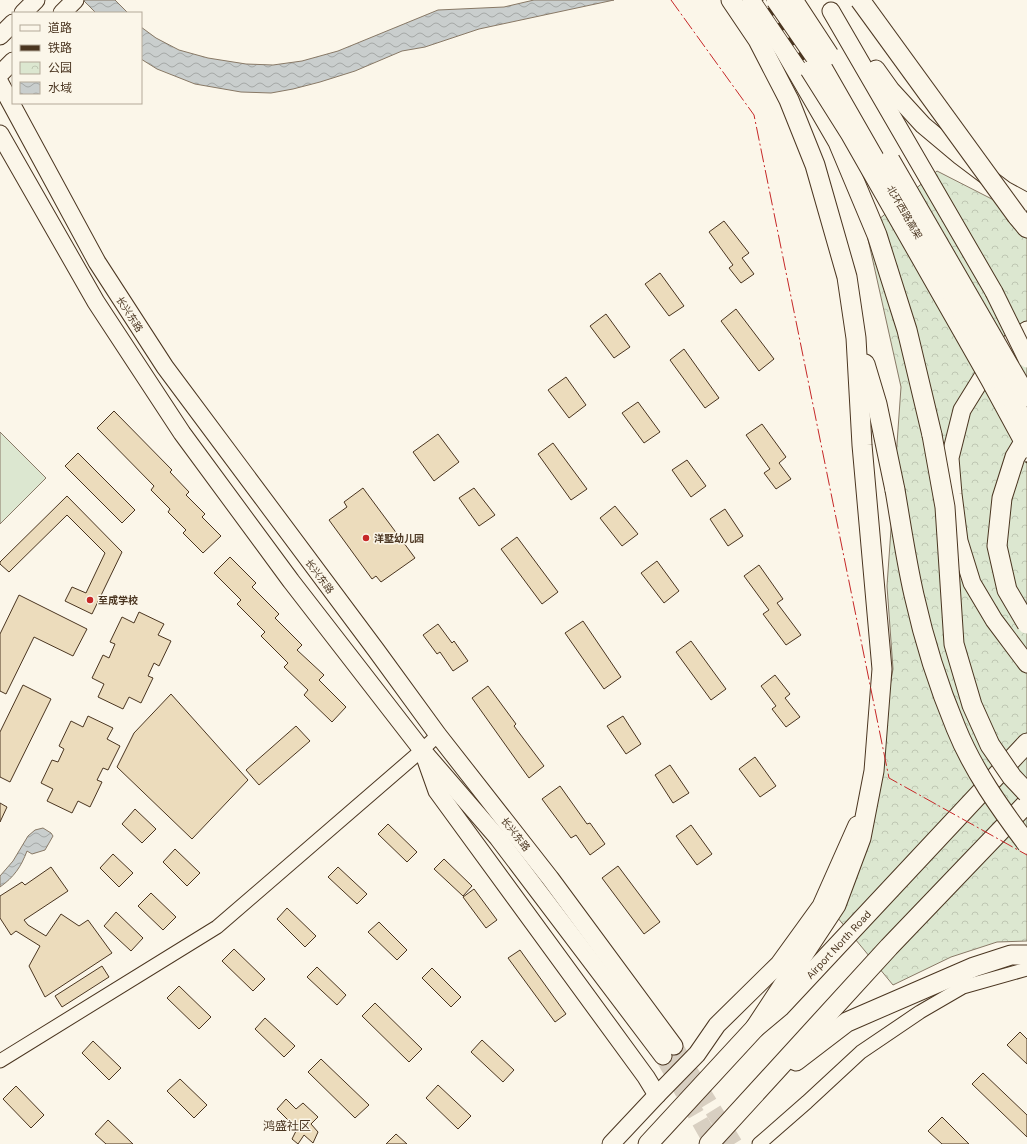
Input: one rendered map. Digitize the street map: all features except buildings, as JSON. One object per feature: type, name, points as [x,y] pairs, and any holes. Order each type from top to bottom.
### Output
[{"type":"highway","points":[[731,0],[758,40],[789,100],[814,165],[847,277],[856,338],[862,446],[882,669],[874,771],[861,838],[836,905],[755,1028]]},
{"type":"highway","points":[[752,0],[784,49],[838,142],[878,235],[907,330],[932,435],[945,507],[954,644],[972,705],[990,745],[1012,777],[1027,792]]},
{"type":"highway","name":"北环西路高架","points":[[776,0],[819,62],[1027,428]]},
{"type":"highway","name":"北环西路高架","points":[[793,0],[828,54],[1027,397]]},
{"type":"highway","points":[[860,0],[1027,228]]},
{"type":"highway","points":[[856,338],[877,404],[895,490],[914,595],[931,660],[956,729],[976,770],[1005,815],[1027,844]]},
{"type":"highway","points":[[1027,437],[1015,457],[1002,498],[997,546],[1007,590],[1027,624]]},
{"type":"highway","name":"Airport North Road","points":[[648,1144],[755,1028],[780,1007],[1027,743]]},
{"type":"highway","points":[[709,1144],[889,947],[1027,804]]},
{"type":"highway","points":[[756,1092],[847,1022],[974,967],[1011,955],[1027,955]]},
{"type":"main road","points":[[24,12],[36,0]]},
{"type":"main road","points":[[63,12],[75,0]]},
{"type":"main road","points":[[763,0],[850,135],[989,379],[1027,449]]},
{"type":"main road","points":[[828,5],[891,90],[923,125],[960,156],[1005,190],[1027,202]]},
{"type":"main road","points":[[828,5],[994,292],[1027,359]]},
{"type":"main road","points":[[0,36],[12,24]]},
{"type":"main road","points":[[0,74],[12,62]]},
{"type":"main road","name":"长兴东路","points":[[0,83],[97,262],[164,367],[438,735],[550,878],[668,1051],[498,838],[422,750],[291,581],[182,432],[96,302],[0,134]]},
{"type":"main road","points":[[1027,330],[998,352],[962,410],[950,458],[959,541],[972,583],[994,620],[1027,664]]},
{"type":"main road","points":[[422,750],[437,791],[646,1077],[657,1095]]},
{"type":"main road","points":[[611,1144],[697,1054],[717,1024],[779,964],[821,906],[869,799]]},
{"type":"street","points":[[0,1061],[217,927],[438,735]]},
{"type":"street","points":[[759,1144],[861,1052],[920,1012],[963,987],[1027,969]]},
{"type":"green space","points":[[937,171],[1027,217],[1027,941],[997,942],[951,957],[893,985],[837,917],[859,860],[893,669],[887,586],[901,387],[866,230]]},
{"type":"green space","points":[[0,432],[46,478],[0,524]]},
{"type":"water","points":[[83,0],[115,0],[127,12],[95,12]]},
{"type":"water","points":[[534,0],[614,0],[479,29],[425,47],[402,51],[355,71],[320,82],[271,93],[241,92],[195,84],[157,69],[142,60],[142,28],[156,38],[179,50],[208,58],[246,64],[273,65],[302,61],[338,51],[438,10],[504,7]]},
{"type":"water","points":[[43,828],[53,836],[45,850],[32,854],[27,851],[16,871],[0,887],[0,876],[13,861],[28,836],[35,830]]},
{"type":"tunnel","points":[[674,1046],[734,1144]]},
{"type":"tunnel","points":[[663,1056],[713,1144]]},
{"type":"railway","points":[[764,0],[809,66],[1027,461]]},
{"type":"railway","points":[[782,0],[822,59],[1027,420]]},
{"type":"power","points":[[671,0],[754,115],[889,778],[1027,855]]},
{"type":"place","name":"洋墅幼儿园","points":[[366,538]]},
{"type":"place","name":"至成学校","points":[[90,600]]},
{"type":"district","name":"鸿盛社区","points":[[287,1126]]}]
